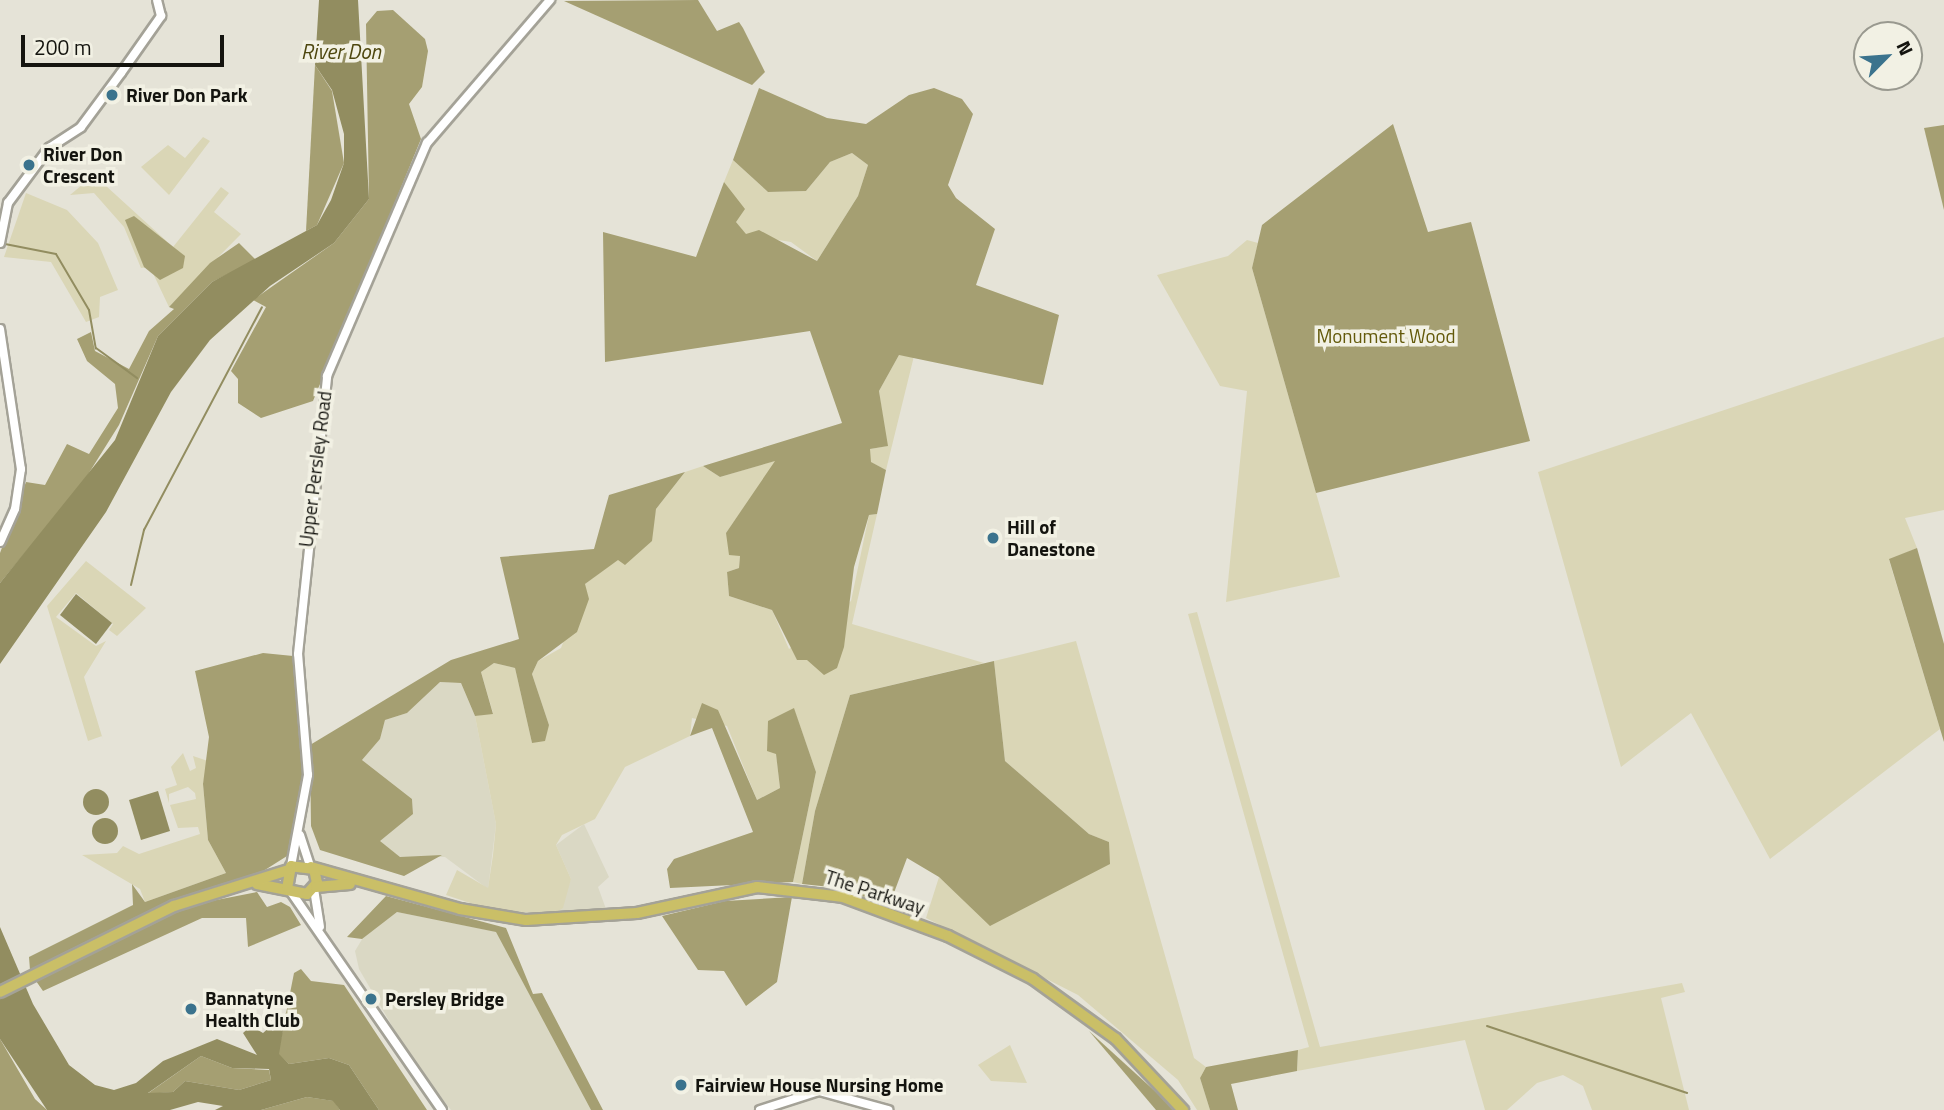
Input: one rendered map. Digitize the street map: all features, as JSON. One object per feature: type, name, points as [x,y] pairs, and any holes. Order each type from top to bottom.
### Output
[{"type":"main road","points":[[310,866],[315,888]]},
{"type":"main road","points":[[0,992],[174,906],[252,884],[289,868],[310,866],[375,886]]},
{"type":"main road","points":[[289,868],[289,890]]},
{"type":"main road","points":[[252,884],[289,890],[375,886]]},
{"type":"main road","name":"The Parkway","points":[[375,886],[526,920],[614,916],[757,887],[843,897],[948,936],[1033,979],[1116,1040],[1183,1110]]},
{"type":"street","points":[[1,239],[18,188],[49,148],[81,127],[121,73],[161,16],[157,0]]},
{"type":"street","name":"Upper Persley Road","points":[[289,868],[300,835],[308,775],[298,654],[327,376],[427,143],[550,0]]},
{"type":"street","points":[[0,329],[21,469],[15,509],[0,542]]},
{"type":"street","name":"Upper Persley Road","points":[[300,835],[310,866]]},
{"type":"street","points":[[315,888],[321,933]]},
{"type":"street","points":[[289,890],[442,1110]]},
{"type":"street","points":[[760,1110],[819,1091],[888,1110]]},
{"type":"shaded area","points":[[203,137],[210,141],[169,195],[141,167],[168,145],[185,158]]},
{"type":"shaded area","points":[[852,153],[868,165],[858,196],[817,261],[791,242],[746,235],[736,222],[724,182],[733,160],[768,192],[806,191],[830,162]]},
{"type":"shaded area","points":[[94,175],[173,247],[221,187],[229,193],[214,212],[241,234],[169,307],[150,267],[141,268],[124,227],[94,193],[70,195]]},
{"type":"shaded area","points":[[26,193],[67,210],[98,243],[118,290],[100,297],[99,317],[86,322],[51,262],[4,257]]},
{"type":"shaded area","points":[[1247,240],[1258,243],[1252,268],[1340,577],[1226,602],[1247,391],[1220,386],[1157,275],[1228,256]]},
{"type":"shaded area","points":[[1944,337],[1944,510],[1905,518],[1917,548],[1889,560],[1940,729],[1770,859],[1691,713],[1621,767],[1538,472]]},
{"type":"shaded area","points":[[899,355],[914,356],[886,470],[870,462],[870,449],[887,446],[879,391]]},
{"type":"shaded area","points":[[777,460],[726,533],[740,556],[739,568],[727,572],[729,596],[772,610],[789,649],[851,601],[869,515],[877,514],[852,624],[984,663],[850,695],[815,811],[802,884],[793,882],[816,772],[794,709],[776,753],[780,788],[757,800],[727,726],[692,718],[690,736],[625,767],[595,819],[562,835],[556,845],[571,879],[563,908],[551,915],[485,908],[446,895],[457,870],[488,888],[496,824],[475,716],[493,713],[481,672],[494,663],[515,668],[532,743],[549,725],[532,674],[538,661],[561,648],[585,584],[649,534],[656,509],[685,472],[703,466],[720,477]]},
{"type":"shaded area","points":[[86,561],[146,608],[117,636],[109,630],[113,624],[76,593],[56,617],[96,646],[106,641],[84,677],[102,736],[88,741],[47,606]]},
{"type":"shaded area","points":[[1197,612],[1320,1047],[1682,983],[1685,992],[1661,998],[1689,1110],[1592,1110],[1583,1086],[1563,1075],[1537,1083],[1507,1110],[1485,1110],[1465,1040],[1297,1071],[1298,1050],[1309,1047],[1188,614]]},
{"type":"shaded area","points":[[1076,641],[1194,1058],[1206,1067],[1200,1078],[1210,1110],[1197,1110],[1178,1080],[1078,995],[926,918],[939,877],[991,925],[1109,842],[1089,834],[1005,761],[994,661]]},
{"type":"shaded area","points":[[440,682],[461,683],[475,716],[496,824],[488,889],[445,857],[400,857],[379,841],[413,814],[412,799],[362,760],[380,739],[385,720],[407,713]]},
{"type":"shaded area","points":[[183,753],[190,771],[196,768],[193,756],[208,761],[203,784],[208,840],[226,873],[145,902],[140,889],[82,855],[117,853],[123,846],[139,854],[200,834],[198,827],[178,828],[170,805],[196,799],[195,793],[188,787],[169,794],[169,803],[165,789],[177,785],[171,767]]},
{"type":"shaded area","points":[[584,824],[609,877],[598,887],[606,909],[558,911],[571,879],[556,845]]},
{"type":"shaded area","points":[[397,912],[497,932],[591,1110],[451,1110],[413,1062],[359,969],[355,951],[364,936]]},
{"type":"shaded area","points":[[1010,1045],[1027,1083],[991,1081],[978,1065]]},
{"type":"green space","points":[[698,0],[717,31],[739,22],[743,28],[765,72],[752,85],[564,1]]},
{"type":"green space","points":[[393,10],[425,39],[428,51],[422,87],[409,104],[421,139],[313,401],[261,418],[238,403],[238,379],[231,371],[266,307],[253,300],[334,243],[369,199],[366,24],[377,11]]},
{"type":"green space","points":[[315,65],[332,91],[344,163],[317,225],[306,231]]},
{"type":"green space","points":[[759,88],[827,118],[866,124],[909,95],[934,88],[962,99],[973,114],[948,185],[956,198],[995,229],[976,285],[1059,315],[1043,385],[899,355],[879,391],[888,446],[870,449],[871,462],[886,470],[877,514],[869,515],[854,567],[844,647],[837,668],[824,675],[807,660],[797,660],[772,610],[729,596],[727,572],[739,568],[740,556],[729,555],[726,533],[775,461],[720,477],[703,466],[842,423],[810,331],[605,362],[603,232],[696,257],[724,182],[745,209],[736,222],[746,234],[759,230],[817,261],[858,196],[868,165],[852,153],[830,162],[806,191],[768,192],[733,160]]},
{"type":"green space","name":"Monument Wood","points":[[1393,124],[1428,232],[1471,222],[1530,441],[1316,493],[1252,268],[1262,225]]},
{"type":"green space","points":[[1944,125],[1944,210],[1924,128]]},
{"type":"green space","points":[[134,216],[185,256],[183,268],[160,280],[144,267],[125,220]]},
{"type":"green space","points":[[239,243],[256,260],[212,282],[158,336],[119,425],[82,484],[0,583],[0,553],[26,482],[45,485],[67,444],[89,454],[118,408],[115,384],[87,361],[77,339],[91,332],[95,351],[129,369],[149,331],[174,309],[169,307],[210,263]]},
{"type":"green space","points":[[685,472],[656,509],[652,541],[625,565],[618,560],[585,584],[589,599],[577,632],[538,661],[532,674],[549,725],[545,741],[532,743],[515,668],[494,663],[481,672],[493,714],[475,716],[461,683],[440,682],[407,713],[385,720],[380,739],[362,760],[412,799],[413,814],[380,841],[400,857],[442,855],[404,876],[320,850],[311,826],[310,745],[451,660],[519,639],[500,557],[594,549],[609,495]]},
{"type":"green space","points":[[1917,548],[1944,644],[1944,742],[1889,559]]},
{"type":"green space","points":[[263,653],[293,656],[304,774],[287,856],[257,875],[134,918],[30,970],[29,957],[133,905],[132,884],[145,902],[226,873],[208,840],[203,784],[209,737],[195,671]]},
{"type":"green space","points":[[994,661],[1005,761],[1089,834],[1109,842],[1110,864],[990,926],[939,877],[907,858],[889,906],[840,888],[802,884],[815,811],[850,695]]},
{"type":"green space","points":[[702,703],[718,710],[757,800],[780,788],[776,754],[767,751],[768,721],[794,708],[816,772],[793,882],[670,888],[667,869],[674,859],[753,832],[712,728],[690,736]]},
{"type":"green space","points":[[257,892],[267,907],[281,902],[290,907],[301,925],[248,947],[246,918],[202,918],[43,991],[36,981],[191,905]]},
{"type":"green space","points":[[386,896],[506,928],[533,994],[542,993],[603,1110],[591,1110],[496,932],[397,912],[362,939],[347,937]]},
{"type":"green space","points":[[792,897],[777,982],[746,1006],[724,971],[698,970],[662,916],[725,901]]},
{"type":"green space","points":[[301,969],[311,981],[344,985],[427,1110],[379,1110],[349,1065],[329,1058],[289,1064],[278,1054],[294,973]]},
{"type":"green space","points":[[1089,1031],[1168,1103],[1173,1110],[1156,1110]]},
{"type":"green space","points":[[0,1039],[35,1099],[47,1110],[0,1110]]},
{"type":"green space","points":[[1298,1050],[1297,1071],[1231,1084],[1238,1110],[1210,1110],[1200,1078],[1206,1067]]},
{"type":"green space","points":[[201,1056],[232,1068],[269,1070],[271,1080],[239,1090],[185,1081],[173,1092],[147,1094]]},
{"type":"green space","points":[[307,1097],[334,1101],[340,1110],[261,1110]]},
{"type":"water","name":"River Don","points":[[319,0],[358,0],[369,199],[334,243],[270,286],[210,340],[171,392],[106,512],[0,664],[0,583],[115,440],[158,336],[212,282],[317,225],[331,200],[344,163],[344,134],[332,90],[315,65]]},
{"type":"water","points":[[76,594],[112,623],[96,644],[60,615]]},
{"type":"water","points":[[96,789],[105,793],[109,802],[105,811],[96,815],[87,811],[83,802],[87,793]]},
{"type":"water","points":[[158,791],[170,831],[141,840],[129,800]]},
{"type":"water","points":[[105,818],[114,822],[118,831],[114,840],[105,844],[96,840],[92,831],[96,822]]},
{"type":"water","points":[[0,927],[33,1004],[69,1065],[95,1085],[114,1090],[136,1083],[163,1061],[217,1039],[257,1055],[243,1033],[251,1026],[263,1033],[286,1013],[279,1054],[289,1064],[329,1058],[349,1065],[379,1110],[340,1110],[333,1101],[307,1097],[261,1110],[215,1110],[223,1106],[198,1102],[170,1110],[47,1110],[0,1039]],"holes":[[[201,1056],[232,1068],[269,1069],[271,1080],[239,1090],[185,1081],[173,1092],[148,1093]]]},
{"type":"waterway","points":[[5,244],[56,254],[89,310],[96,348],[137,378]]},
{"type":"waterway","points":[[131,585],[144,530],[262,307]]},
{"type":"waterway","points":[[1487,1026],[1687,1093]]},
{"type":"place","name":"River Don Park","points":[[112,95]]},
{"type":"place","name":"River Don Crescent","points":[[29,165]]},
{"type":"place","name":"Hill of Danestone","points":[[993,538]]},
{"type":"place","name":"Persley Bridge","points":[[371,999]]},
{"type":"place","name":"Bannatyne Health Club","points":[[191,1009]]},
{"type":"place","name":"Fairview House Nursing Home","points":[[681,1085]]}]
